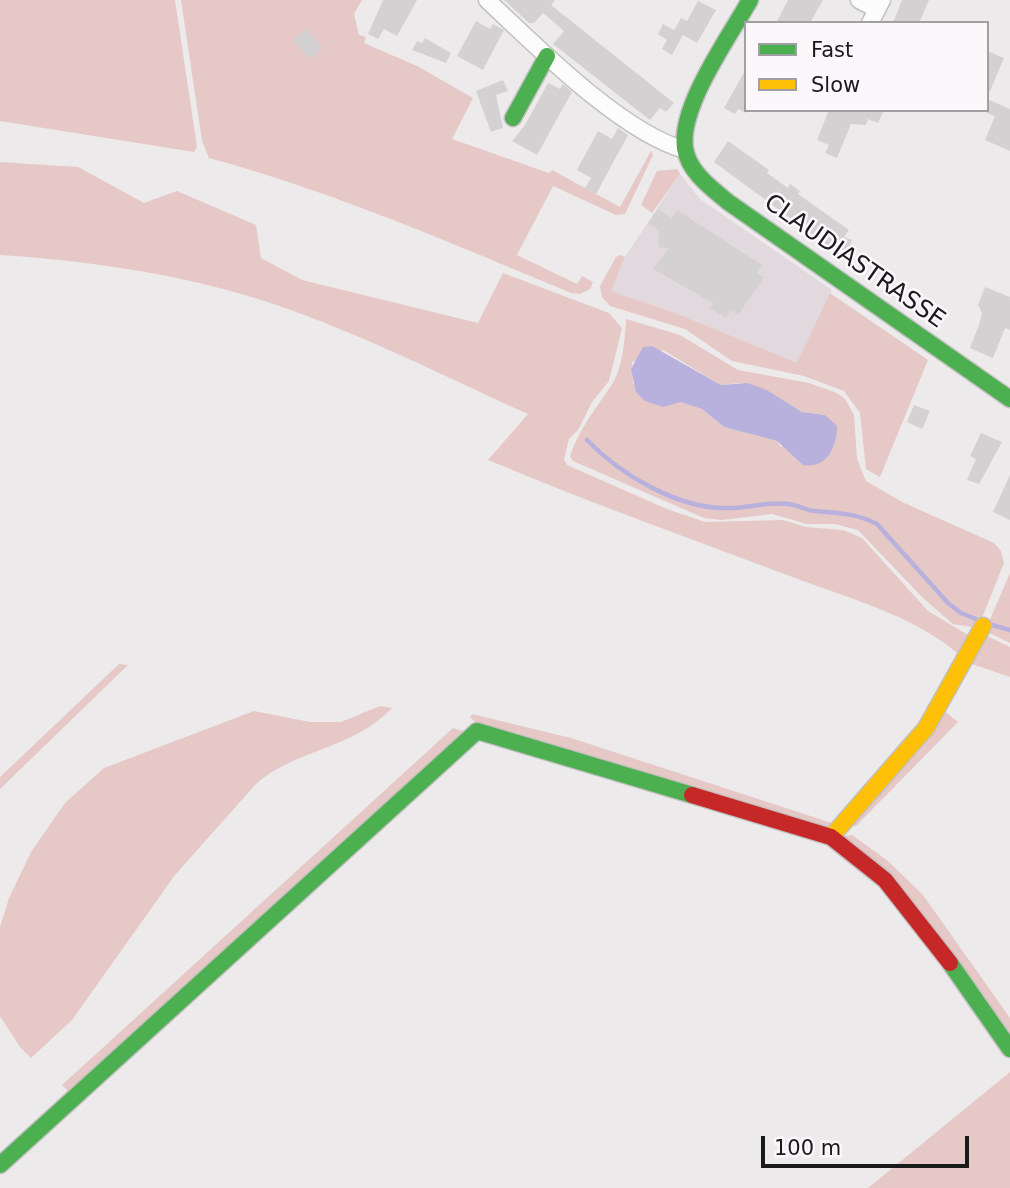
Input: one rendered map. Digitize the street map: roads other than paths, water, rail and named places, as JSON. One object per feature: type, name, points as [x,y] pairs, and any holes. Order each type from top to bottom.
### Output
[{"type":"street","points":[[487,0],[547,56],[652,138],[685,150],[688,117],[750,0]]},
{"type":"street","points":[[859,0],[876,11]]},
{"type":"street","points":[[513,118],[547,56]]},
{"type":"street","name":"CLAUDIASTRASSE","points":[[685,150],[706,185],[728,202],[1010,399]]},
{"type":"street","points":[[831,837],[926,728],[983,626]]},
{"type":"street","points":[[0,1165],[477,732],[504,737],[831,837],[886,880],[929,933],[1010,1049]]},
{"type":"waterway","points":[[587,440],[617,466],[652,488],[691,503],[730,508],[789,504],[869,520],[877,524],[948,603],[961,613],[981,621]]},
{"type":"waterway","points":[[989,624],[1010,630]]}]
